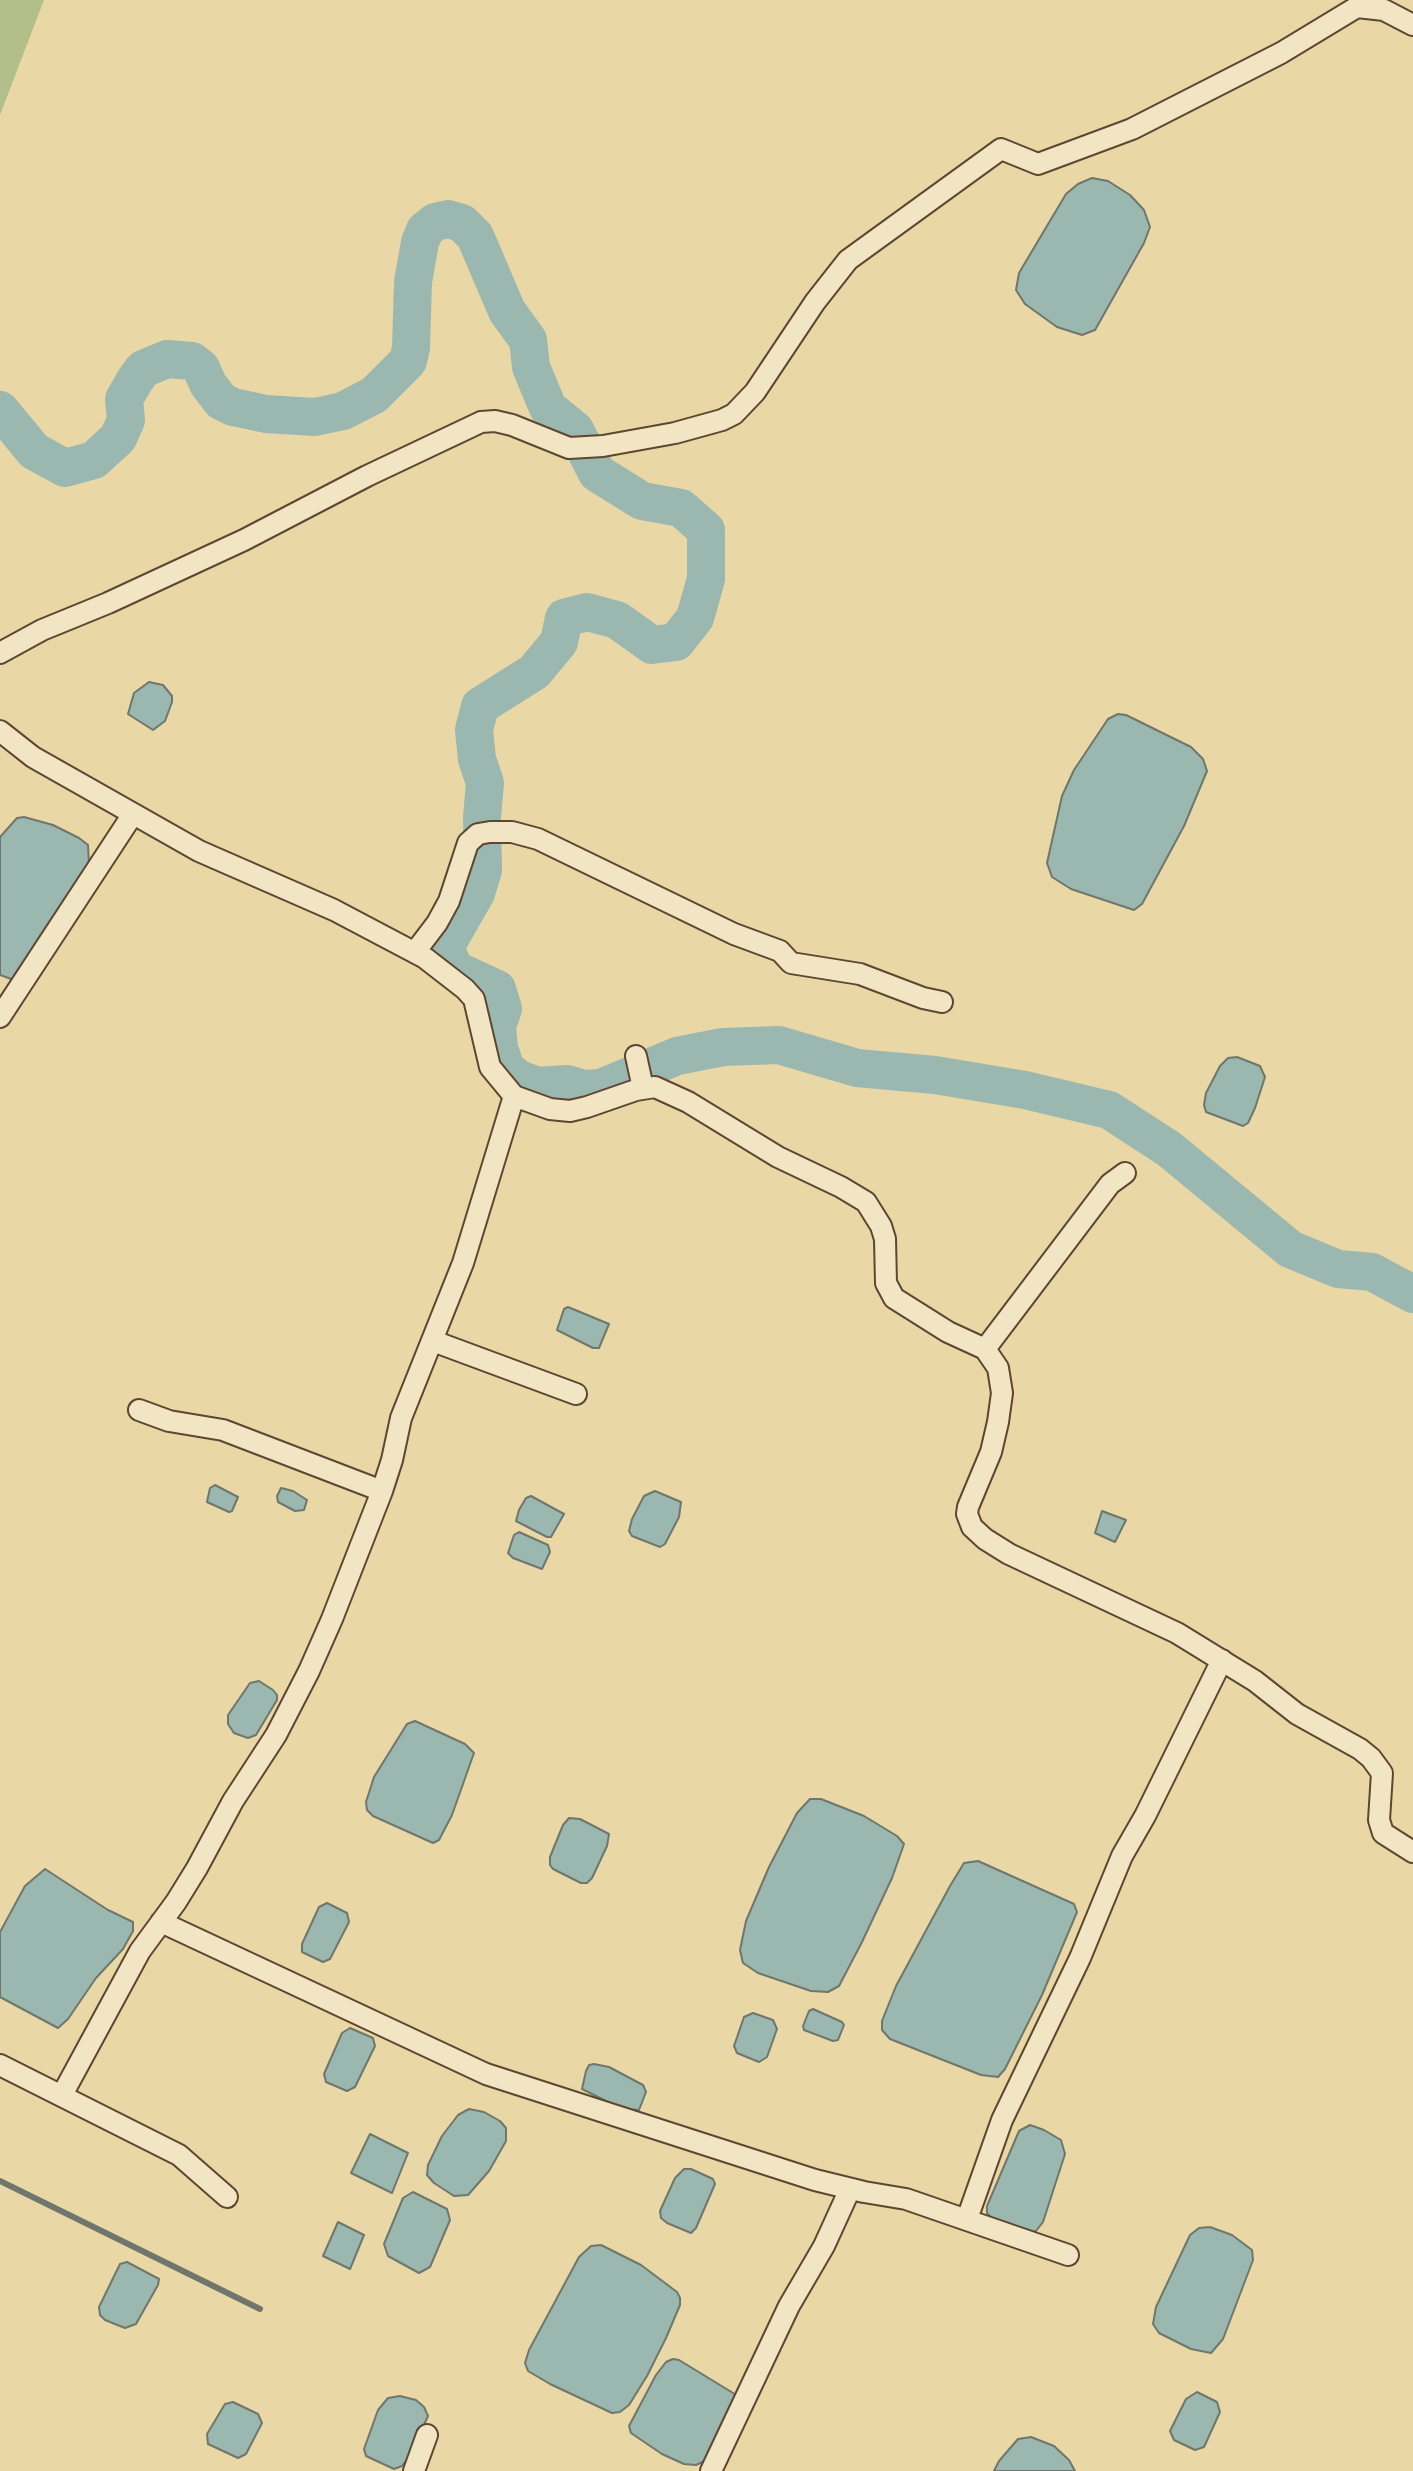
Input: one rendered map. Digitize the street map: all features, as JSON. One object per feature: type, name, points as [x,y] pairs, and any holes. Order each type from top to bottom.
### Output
[{"type":"street","points":[[0,653],[42,630],[244,540],[367,476],[481,422],[512,425],[569,448],[603,446],[675,433],[734,414],[755,392],[815,302],[848,260],[1001,149],[1038,164],[1132,129],[1281,53],[1357,7],[1384,10],[1413,25]]},
{"type":"street","points":[[0,731],[33,757],[199,851],[334,910],[415,952],[474,999],[490,1067],[514,1096],[550,1109],[570,1111],[642,1085],[665,1090],[778,1157],[866,1202],[885,1239],[886,1283],[894,1298],[914,1313],[985,1349],[998,1368],[1002,1393],[995,1438],[968,1507],[968,1521],[972,1527],[1009,1554],[1177,1633],[1272,1693],[1297,1714],[1371,1758],[1382,1773],[1379,1820],[1383,1833],[1413,1852]]},
{"type":"street","points":[[0,1017],[133,814]]},
{"type":"street","points":[[415,952],[449,901],[468,843],[484,833],[512,832],[538,839],[734,934],[780,951],[791,963],[860,974],[911,994],[942,1002]]},
{"type":"street","points":[[636,1056],[642,1085]]},
{"type":"street","points":[[62,2095],[140,1951],[197,1868],[233,1801],[276,1735],[309,1671],[382,1491],[401,1418],[477,1224],[514,1096]]},
{"type":"street","points":[[985,1349],[1110,1184],[1125,1173]]},
{"type":"street","points":[[433,1341],[576,1394]]},
{"type":"street","points":[[139,1410],[169,1421],[223,1430],[382,1491]]},
{"type":"street","points":[[967,2219],[1002,2120],[1093,1930],[1122,1856],[1222,1660]]},
{"type":"street","points":[[161,1922],[486,2074],[850,2189],[906,2199],[1068,2255]]},
{"type":"street","points":[[0,2065],[179,2155],[227,2197]]},
{"type":"street","points":[[711,2471],[789,2306],[824,2246],[850,2189]]},
{"type":"street","points":[[414,2471],[427,2435]]},
{"type":"green space","points":[[0,0],[44,0],[0,115]]},
{"type":"water","points":[[1092,178],[1108,181],[1130,195],[1144,210],[1150,227],[1095,330],[1082,335],[1057,327],[1025,304],[1016,290],[1019,273],[1066,194]]},
{"type":"water","points":[[149,682],[163,685],[172,696],[165,721],[153,730],[128,714],[134,693]]},
{"type":"water","points":[[1118,714],[1191,747],[1203,759],[1207,771],[1184,826],[1142,904],[1134,910],[1071,889],[1052,877],[1047,863],[1062,796],[1074,770],[1108,719]]},
{"type":"water","points":[[17,818],[53,825],[79,838],[88,845],[89,865],[14,980],[0,975],[0,837]]},
{"type":"water","points":[[1237,1057],[1260,1066],[1265,1077],[1255,1108],[1248,1123],[1243,1126],[1206,1112],[1204,1105],[1206,1093],[1220,1066],[1228,1058]]},
{"type":"water","points":[[568,1307],[609,1324],[599,1348],[557,1330],[564,1309]]},
{"type":"water","points":[[215,1485],[238,1497],[232,1511],[207,1502],[210,1488]]},
{"type":"water","points":[[281,1488],[307,1500],[304,1510],[295,1511],[278,1502]]},
{"type":"water","points":[[655,1491],[681,1502],[679,1517],[665,1544],[660,1547],[632,1536],[629,1531],[644,1496]]},
{"type":"water","points":[[531,1496],[564,1514],[551,1537],[516,1521],[526,1498]]},
{"type":"water","points":[[1102,1511],[1126,1520],[1115,1542],[1095,1533]]},
{"type":"water","points":[[519,1532],[548,1545],[550,1552],[542,1569],[508,1553],[514,1535]]},
{"type":"water","points":[[259,1681],[273,1690],[277,1700],[256,1735],[248,1738],[234,1733],[228,1724],[228,1715],[250,1683]]},
{"type":"water","points":[[415,1721],[465,1744],[474,1753],[452,1815],[439,1840],[433,1843],[373,1816],[367,1810],[366,1802],[374,1777],[407,1724]]},
{"type":"water","points":[[810,1799],[821,1799],[864,1816],[897,1836],[904,1844],[862,1942],[839,1986],[828,1992],[811,1991],[758,1973],[743,1963],[740,1950],[746,1921],[769,1867],[797,1813]]},
{"type":"water","points":[[569,1818],[580,1819],[609,1834],[607,1846],[587,1883],[581,1883],[550,1865],[550,1857]]},
{"type":"water","points":[[978,1861],[1074,1904],[1077,1912],[1042,1995],[998,2077],[981,2075],[890,2039],[882,2030],[882,2021],[896,1986],[950,1886],[964,1863]]},
{"type":"water","points":[[45,1869],[108,1910],[133,1922],[133,1931],[123,1949],[96,1978],[68,2019],[58,2028],[0,1997],[0,1932],[25,1886]]},
{"type":"water","points":[[327,1903],[347,1913],[349,1922],[330,1959],[323,1962],[302,1952],[302,1944],[319,1907]]},
{"type":"water","points":[[813,2009],[842,2022],[844,2025],[838,2040],[804,2030],[809,2011]]},
{"type":"water","points":[[753,2013],[773,2020],[777,2029],[767,2057],[759,2062],[737,2053],[734,2046],[744,2017]]},
{"type":"water","points":[[350,2028],[373,2038],[375,2046],[355,2087],[347,2091],[326,2082],[324,2074],[342,2033]]},
{"type":"water","points":[[589,2065],[609,2067],[643,2085],[646,2092],[639,2110],[622,2109],[582,2089],[586,2071]]},
{"type":"water","points":[[469,2109],[484,2112],[500,2121],[506,2128],[506,2141],[489,2171],[468,2195],[454,2196],[427,2175],[428,2165],[442,2136],[458,2115]]},
{"type":"water","points":[[1030,2125],[1061,2140],[1065,2154],[1043,2222],[1036,2231],[1025,2233],[992,2219],[987,2213],[987,2206],[1019,2131]]},
{"type":"water","points":[[370,2134],[408,2153],[392,2193],[351,2173]]},
{"type":"water","points":[[684,2169],[713,2179],[715,2184],[691,2233],[667,2223],[661,2218],[660,2211],[675,2178]]},
{"type":"water","points":[[413,2192],[447,2209],[450,2220],[430,2267],[419,2273],[388,2256],[384,2244],[403,2198]]},
{"type":"water","points":[[338,2222],[364,2235],[350,2269],[323,2256]]},
{"type":"water","points":[[1210,2227],[1232,2235],[1252,2250],[1253,2260],[1223,2339],[1211,2353],[1191,2349],[1159,2333],[1153,2324],[1156,2307],[1190,2235],[1199,2228]]},
{"type":"water","points":[[601,2245],[641,2265],[677,2292],[680,2298],[680,2305],[647,2376],[629,2405],[620,2412],[612,2413],[550,2384],[528,2371],[525,2363],[579,2257],[591,2246]]},
{"type":"water","points":[[127,2262],[159,2279],[136,2324],[125,2328],[105,2320],[100,2315],[99,2307],[120,2264]]},
{"type":"water","points":[[673,2359],[738,2396],[709,2459],[696,2465],[684,2464],[662,2454],[631,2433],[629,2426],[656,2375],[666,2362]]},
{"type":"water","points":[[1197,2392],[1217,2402],[1220,2412],[1204,2447],[1195,2450],[1174,2440],[1170,2431],[1186,2399]]},
{"type":"water","points":[[400,2396],[416,2400],[428,2416],[409,2457],[402,2466],[394,2469],[366,2456],[364,2449],[378,2410],[388,2398]]},
{"type":"water","points":[[233,2402],[258,2414],[262,2423],[246,2454],[238,2458],[208,2444],[207,2434],[225,2404]]},
{"type":"water","points":[[1031,2437],[1054,2446],[1069,2460],[1075,2471],[994,2471],[1018,2439]]},
{"type":"waterway","points":[[0,410],[34,451],[65,468],[94,460],[118,438],[126,420],[124,399],[135,380],[143,369],[167,359],[192,361],[201,368],[221,401],[233,407],[266,414],[315,417],[343,411],[374,395],[408,361],[413,282],[420,242],[425,230],[435,222],[448,219],[462,223],[475,236],[507,311],[528,340],[531,367],[548,408],[575,430],[597,473],[642,501],[681,508],[706,530],[706,579],[695,618],[676,642],[652,645],[617,620],[587,612],[564,618],[559,642],[534,672],[480,706],[474,730],[477,759],[485,783],[483,870],[476,893],[448,942],[447,954],[456,970],[497,989],[503,1009],[497,1026],[499,1048],[506,1069],[519,1079],[538,1086],[567,1084],[584,1089],[601,1088],[677,1056],[723,1047],[779,1045],[857,1068],[935,1075],[1025,1090],[1109,1110],[1169,1149],[1290,1249],[1338,1269],[1372,1272],[1413,1294]]},
{"type":"waterway","points":[[0,2181],[260,2309]]}]
